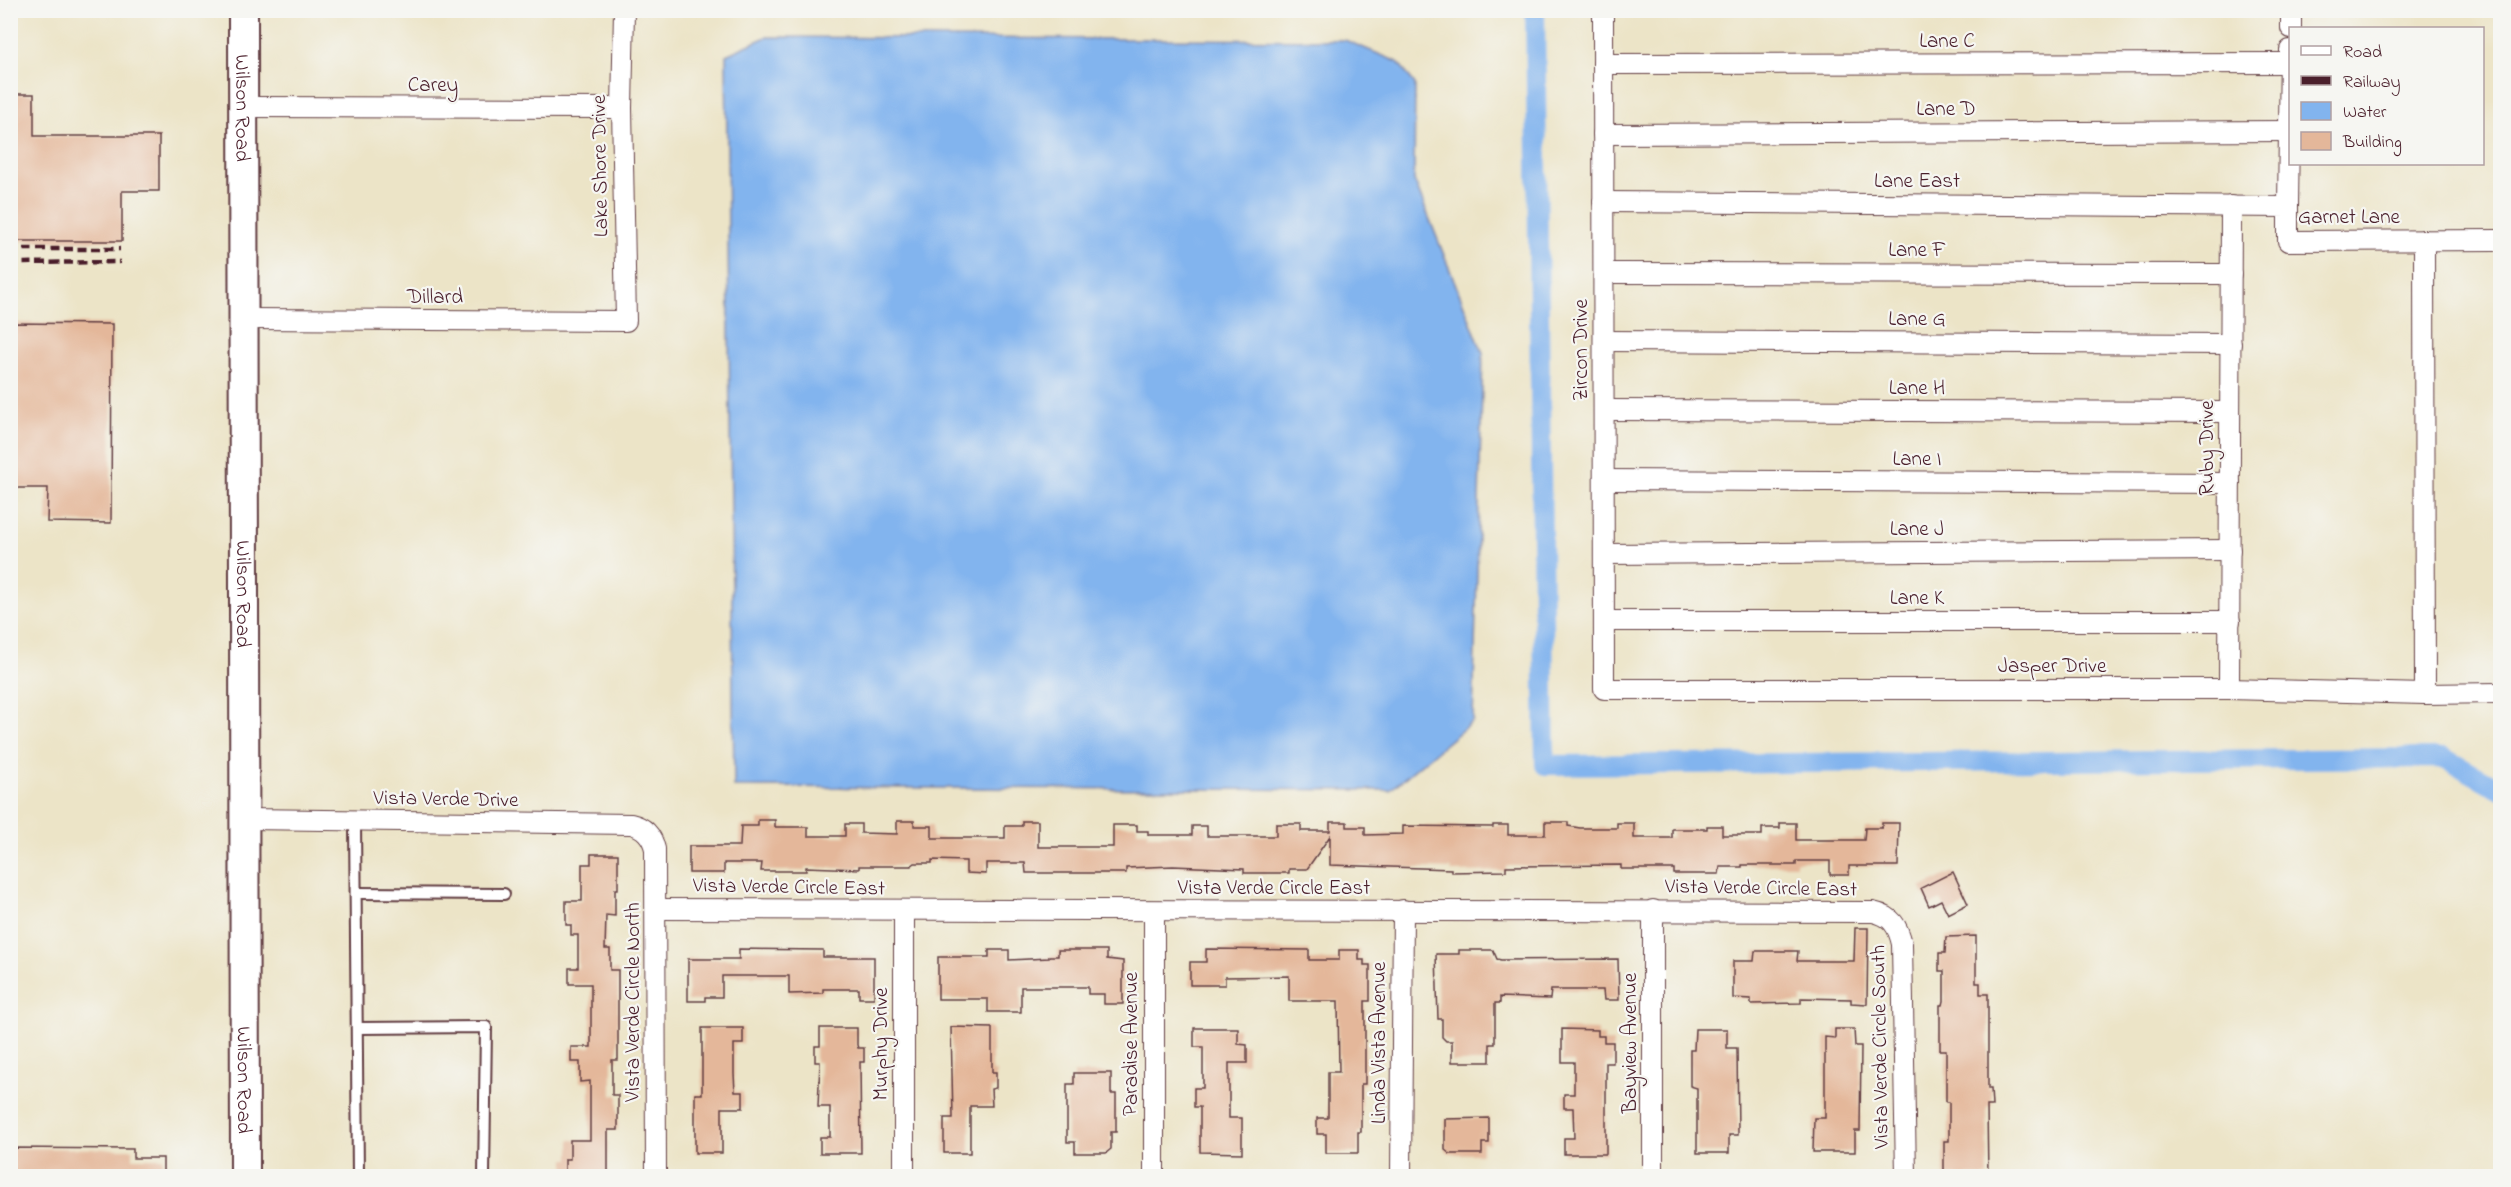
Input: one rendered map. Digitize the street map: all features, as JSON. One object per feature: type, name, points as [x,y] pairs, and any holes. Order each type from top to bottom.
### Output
[{"type":"main road","name":"Wilson Road","points":[[243,10],[245,1176]]},
{"type":"street","name":"Lake Shore Drive","points":[[624,10],[622,108],[626,321]]},
{"type":"street","name":"Zircon Drive","points":[[1603,10],[1604,689]]},
{"type":"street","points":[[2291,10],[2291,27]]},
{"type":"street","name":"Lane C","points":[[1603,64],[2289,63]]},
{"type":"street","name":"Carey","points":[[243,107],[622,108]]},
{"type":"street","points":[[2289,131],[2289,207]]},
{"type":"street","name":"Lane D","points":[[1603,134],[2289,131]]},
{"type":"street","name":"Lane East","points":[[1603,202],[2231,206]]},
{"type":"street","name":"Garnet Lane","points":[[2231,206],[2289,207],[2288,241],[2500,240]]},
{"type":"street","name":"Ruby Drive","points":[[2229,689],[2231,206]]},
{"type":"street","points":[[2424,240],[2425,694]]},
{"type":"street","name":"Lane F","points":[[1604,273],[2231,274]]},
{"type":"street","name":"Dillard","points":[[244,319],[626,321]]},
{"type":"street","name":"Lane G","points":[[1604,341],[2231,344]]},
{"type":"street","name":"Lane H","points":[[1604,410],[2230,412]]},
{"type":"street","name":"Lane I","points":[[1604,480],[2230,483]]},
{"type":"street","name":"Lane J","points":[[1604,554],[2230,550]]},
{"type":"street","name":"Lane K","points":[[1604,621],[2230,621]]},
{"type":"street","name":"Jasper Drive","points":[[1604,689],[2229,689],[2425,694],[2500,693]]},
{"type":"street","name":"Vista Verde Drive","points":[[244,819],[631,824],[646,831]]},
{"type":"street","name":"Vista Verde Circle North","points":[[646,831],[652,838],[655,849],[656,1176]]},
{"type":"street","name":"Vista Verde Circle East","points":[[656,909],[1653,910],[1873,912],[1892,919]]},
{"type":"street","name":"Linda Vista Avenue","points":[[1401,1176],[1403,910]]},
{"type":"street","name":"Bayview Avenue","points":[[1653,910],[1653,1176]]},
{"type":"street","name":"Murphy Drive","points":[[904,911],[904,1176]]},
{"type":"street","name":"Paradise Avenue","points":[[1154,911],[1154,1176]]},
{"type":"street","name":"Vista Verde Circle South","points":[[1892,919],[1899,930],[1902,944],[1906,1176]]},
{"type":"lane","points":[[355,820],[358,1176]]},
{"type":"lane","points":[[356,893],[504,894]]},
{"type":"lane","points":[[357,1028],[486,1027],[484,1176]]},
{"type":"water","points":[[766,37],[1345,40],[1398,62],[1415,84],[1414,180],[1483,353],[1473,721],[1390,790],[734,787],[726,55]]},
{"type":"building","points":[[10,94],[34,94],[34,136],[159,136],[159,191],[122,191],[122,241],[10,241]]},
{"type":"building","points":[[10,323],[112,324],[111,523],[47,522],[48,488],[10,488]]},
{"type":"building","points":[[758,820],[775,820],[775,827],[808,827],[808,836],[845,836],[845,824],[861,824],[861,833],[897,834],[897,821],[914,821],[914,826],[932,826],[932,838],[1005,838],[1005,826],[1022,826],[1022,821],[1038,821],[1038,847],[1113,847],[1113,825],[1137,825],[1137,831],[1148,831],[1148,835],[1192,835],[1192,826],[1207,826],[1207,836],[1276,836],[1276,824],[1301,824],[1301,831],[1330,831],[1330,822],[1347,822],[1347,827],[1365,827],[1365,835],[1403,834],[1403,826],[1493,827],[1493,825],[1508,825],[1508,835],[1545,835],[1545,822],[1568,822],[1568,826],[1580,828],[1617,828],[1617,823],[1634,823],[1634,838],[1672,838],[1672,829],[1707,829],[1707,826],[1722,826],[1722,835],[1762,835],[1762,828],[1780,828],[1780,823],[1796,823],[1796,840],[1864,840],[1865,828],[1882,828],[1882,823],[1899,823],[1898,866],[1849,866],[1849,875],[1830,875],[1830,861],[1796,861],[1796,865],[1720,867],[1719,874],[1674,874],[1674,869],[1621,869],[1621,865],[1506,866],[1506,871],[1451,872],[1451,869],[1330,865],[1330,836],[1307,869],[1289,869],[1289,873],[1244,873],[1244,869],[1173,866],[1126,868],[1126,873],[1026,873],[1025,863],[986,863],[986,874],[966,873],[966,861],[932,860],[932,863],[915,863],[911,866],[859,866],[859,869],[806,867],[806,871],[761,871],[762,863],[724,863],[724,873],[689,873],[689,846],[740,846],[741,826],[758,826]]},
{"type":"building","points":[[591,854],[618,854],[615,916],[606,915],[605,949],[610,949],[610,970],[618,970],[618,1060],[612,1060],[612,1095],[618,1095],[618,1130],[608,1130],[608,1175],[565,1175],[565,1159],[570,1159],[570,1140],[590,1140],[590,1081],[580,1082],[580,1062],[571,1062],[571,1047],[591,1047],[591,984],[569,984],[569,968],[578,968],[578,935],[571,935],[571,925],[566,925],[566,901],[582,901],[582,864],[591,864]]},
{"type":"building","points":[[1953,872],[1968,904],[1948,914],[1941,900],[1929,906],[1921,888]]},
{"type":"building","points":[[1855,928],[1868,928],[1867,1004],[1851,1003],[1851,999],[1801,998],[1801,1003],[1751,1004],[1751,999],[1733,998],[1733,961],[1754,961],[1755,951],[1798,951],[1797,961],[1854,961]]},
{"type":"building","points":[[1976,936],[1976,983],[1980,983],[1980,994],[1988,994],[1988,1089],[1991,1089],[1992,1106],[1987,1106],[1988,1176],[1944,1176],[1944,1141],[1949,1141],[1949,1102],[1946,1102],[1946,1050],[1940,1050],[1940,1005],[1943,1005],[1944,1001],[1944,971],[1939,971],[1939,953],[1945,953],[1946,937]]},
{"type":"building","points":[[739,949],[823,950],[823,957],[874,957],[874,998],[859,998],[859,989],[823,989],[823,993],[789,994],[789,976],[722,976],[722,997],[705,997],[705,1001],[688,1001],[688,959],[739,959]]},
{"type":"building","points":[[1206,949],[1309,950],[1309,960],[1339,960],[1339,950],[1359,950],[1359,960],[1364,960],[1364,965],[1370,965],[1370,1001],[1365,1001],[1365,1084],[1361,1084],[1361,1132],[1358,1132],[1358,1153],[1326,1153],[1326,1134],[1317,1134],[1317,1118],[1328,1118],[1328,1072],[1339,1072],[1338,1001],[1289,1001],[1289,976],[1225,977],[1225,985],[1190,985],[1190,962],[1206,962]]},
{"type":"building","points":[[989,950],[1009,950],[1009,960],[1049,958],[1049,956],[1058,956],[1058,950],[1107,950],[1107,959],[1123,961],[1123,1004],[1104,1004],[1104,994],[1088,994],[1088,987],[1021,987],[1021,1012],[988,1012],[988,999],[938,999],[938,957],[989,957]]},
{"type":"building","points":[[1459,950],[1493,950],[1497,959],[1501,960],[1618,959],[1619,1000],[1604,1000],[1603,990],[1551,990],[1550,999],[1500,997],[1500,1003],[1495,1003],[1495,1044],[1490,1044],[1490,1062],[1452,1062],[1452,1041],[1446,1041],[1442,1037],[1442,1019],[1438,1019],[1436,954],[1459,954]]},
{"type":"building","points":[[951,1027],[992,1028],[992,1072],[996,1072],[996,1088],[991,1089],[992,1106],[970,1106],[970,1153],[944,1153],[944,1118],[953,1118]]},
{"type":"building","points":[[702,1028],[743,1028],[743,1044],[734,1044],[734,1074],[735,1092],[743,1092],[743,1108],[722,1108],[722,1153],[695,1153],[695,1094],[702,1094]]},
{"type":"building","points":[[820,1028],[857,1028],[858,1048],[864,1048],[864,1062],[860,1062],[861,1153],[820,1153],[820,1137],[830,1137],[830,1107],[818,1107],[820,1062],[815,1062],[815,1046],[820,1046]]},
{"type":"building","points":[[1194,1028],[1238,1028],[1238,1044],[1247,1045],[1247,1063],[1229,1063],[1229,1118],[1242,1118],[1242,1153],[1200,1152],[1200,1107],[1194,1107],[1194,1088],[1203,1088],[1203,1047],[1194,1047]]},
{"type":"building","points":[[1562,1029],[1598,1030],[1598,1036],[1604,1036],[1604,1042],[1613,1042],[1613,1063],[1606,1063],[1606,1154],[1564,1154],[1564,1138],[1574,1138],[1573,1108],[1564,1108],[1564,1094],[1574,1094],[1574,1062],[1562,1062]]},
{"type":"building","points":[[1695,1029],[1727,1029],[1727,1048],[1737,1048],[1738,1135],[1729,1135],[1729,1153],[1697,1153],[1697,1088],[1690,1086],[1690,1050],[1694,1050]]},
{"type":"building","points":[[1835,1029],[1854,1029],[1855,1046],[1861,1046],[1860,1131],[1855,1131],[1855,1152],[1813,1152],[1814,1118],[1825,1118],[1825,1037],[1835,1038]]},
{"type":"building","points":[[1074,1073],[1111,1073],[1111,1094],[1116,1094],[1116,1132],[1111,1132],[1111,1149],[1106,1153],[1075,1153],[1075,1142],[1067,1142],[1067,1084],[1074,1084]]},
{"type":"building","points":[[1489,1118],[1489,1143],[1482,1143],[1482,1154],[1450,1154],[1445,1150],[1445,1119]]},
{"type":"building","points":[[10,1148],[133,1149],[133,1158],[163,1158],[163,1176],[10,1176]]},
{"type":"waterway","points":[[1535,10],[1545,765],[2444,758],[2500,789]]},
{"type":"railway","points":[[10,249],[120,249]]},
{"type":"railway","points":[[10,263],[120,262]]}]
